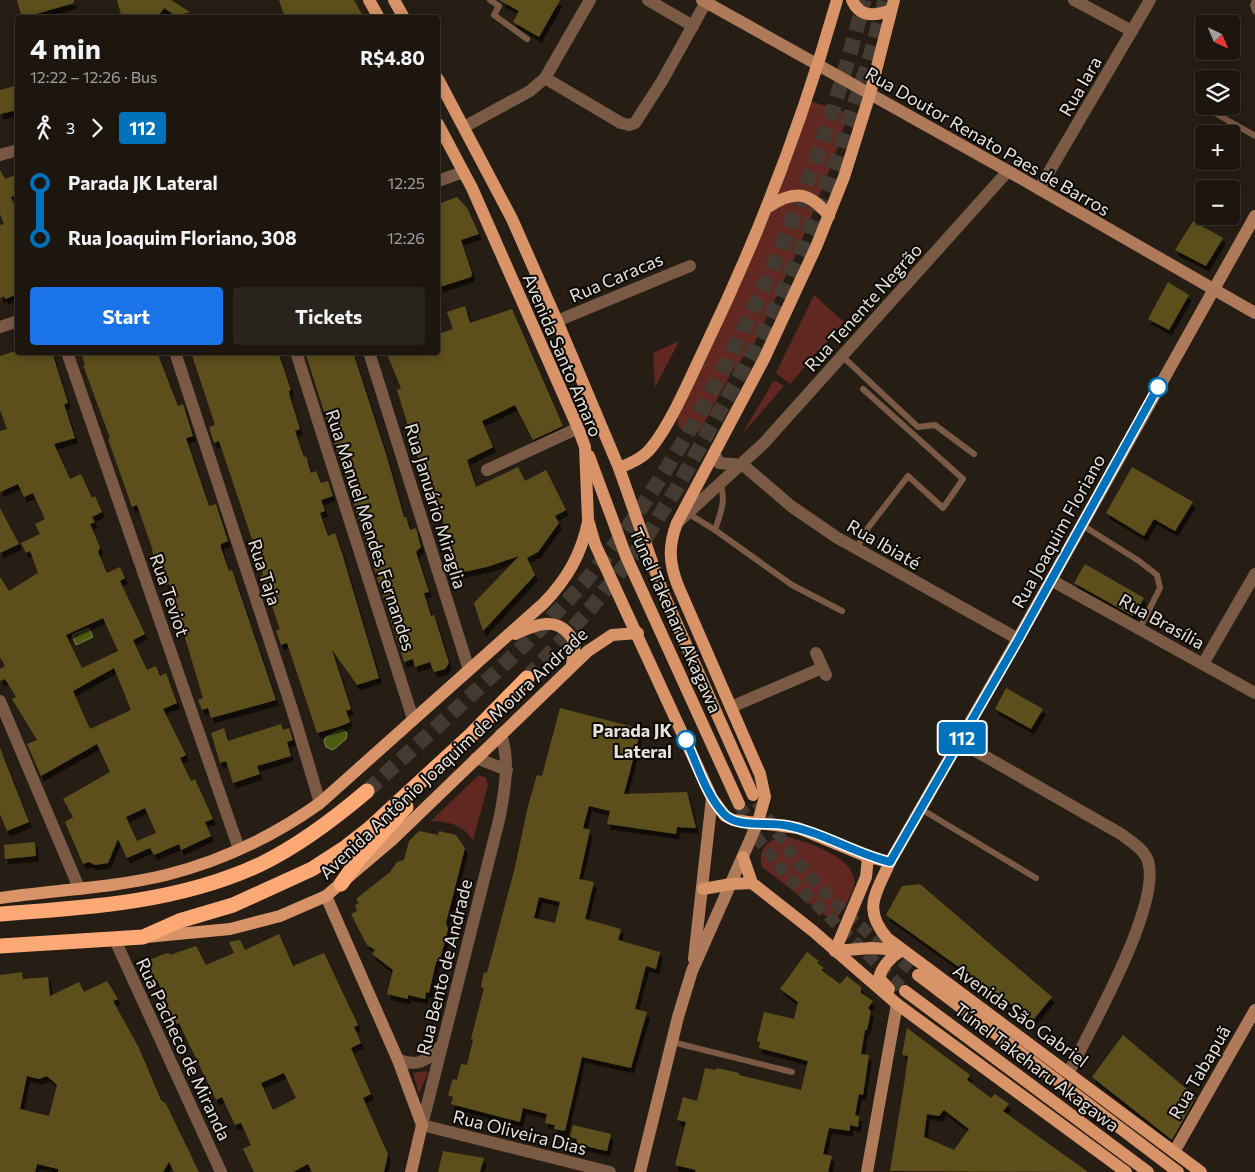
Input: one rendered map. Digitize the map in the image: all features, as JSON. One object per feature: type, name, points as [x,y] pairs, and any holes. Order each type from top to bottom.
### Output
[{"type":"highway","points":[[341,884],[358,860],[471,735],[527,678]]},
{"type":"highway","points":[[144,938],[179,921],[233,905],[312,869],[369,829],[471,735]]},
{"type":"highway","points":[[0,914],[94,905],[208,885],[261,864],[290,848],[316,832],[367,790]]},
{"type":"highway","name":"Avenida Antônio Joaquim de Moura Andrade","points":[[0,946],[144,938]]},
{"type":"main road","points":[[369,0],[377,15]]},
{"type":"main road","points":[[394,0],[402,15]]},
{"type":"main road","points":[[620,468],[642,457],[651,448],[711,335],[768,207],[837,0]]},
{"type":"main road","points":[[852,0],[858,10],[865,14],[879,14],[892,5]]},
{"type":"main road","points":[[758,822],[765,797],[764,787],[670,563],[669,551],[677,524],[784,320],[830,216],[870,94],[892,5]]},
{"type":"main road","name":"Avenida Santo Amaro","points":[[440,83],[512,219],[620,468]]},
{"type":"main road","name":"Avenida Santo Amaro","points":[[440,128],[463,172],[578,428],[585,447],[588,520],[603,566],[638,633],[712,798],[725,816],[733,820],[798,828],[868,857],[890,862]]},
{"type":"main road","points":[[768,207],[780,199],[792,195],[801,195],[817,203],[830,216]]},
{"type":"main road","name":"Túnel Takeharu Akagawa","points":[[585,447],[626,556],[739,804]]},
{"type":"main road","name":"Túnel Takeharu Akagawa","points":[[620,468],[664,592],[753,795]]},
{"type":"main road","points":[[0,898],[164,875],[196,866],[239,849],[293,822],[320,803],[507,638],[560,587],[582,548],[588,520]]},
{"type":"main road","points":[[507,638],[541,624],[554,624],[563,627],[574,643],[572,665]]},
{"type":"main road","name":"Avenida Antônio Joaquim de Moura Andrade","points":[[144,938],[230,929],[280,916],[326,896],[392,840],[572,665],[600,641],[612,635],[638,633]]},
{"type":"main road","points":[[743,857],[752,883],[897,1004],[1126,1172]]},
{"type":"main road","points":[[835,951],[866,877],[868,857]]},
{"type":"main road","name":"Avenida São Gabriel","points":[[890,862],[878,889],[872,912],[879,929],[902,950],[1069,1072],[1201,1172]]},
{"type":"main road","points":[[702,889],[731,884],[752,883]]},
{"type":"main road","points":[[835,951],[859,948],[902,950]]},
{"type":"main road","points":[[897,1004],[894,994],[879,978],[885,965],[902,950]]},
{"type":"main road","name":"Túnel Takeharu Akagawa","points":[[918,976],[1178,1172]]},
{"type":"main road","name":"Túnel Takeharu Akagawa","points":[[905,991],[1148,1172]]},
{"type":"street","points":[[464,127],[530,91],[545,78],[590,0]]},
{"type":"street","points":[[648,0],[693,26]]},
{"type":"street","points":[[1074,0],[1132,31]]},
{"type":"street","name":"Rua Iara","points":[[1039,190],[1150,0]]},
{"type":"street","points":[[545,78],[622,123],[629,125],[639,118],[693,26],[704,1]]},
{"type":"street","name":"Rua Doutor Renato Paes de Barros","points":[[704,1],[1008,171],[1255,313]]},
{"type":"street","points":[[0,155],[15,151]]},
{"type":"street","name":"Rua Tenente Negrão","points":[[677,524],[743,465],[1008,171]]},
{"type":"street","points":[[440,180],[463,172]]},
{"type":"street","name":"Rua Joaquim Floriano","points":[[890,862],[1018,640],[1255,216]]},
{"type":"street","name":"Rua Caracas","points":[[556,321],[690,266]]},
{"type":"street","points":[[0,327],[15,322]]},
{"type":"street","name":"Rua Teviot","points":[[68,355],[239,849]]},
{"type":"street","name":"Rua Taja","points":[[176,355],[295,717],[320,803]]},
{"type":"street","name":"Rua Manuel Mendes Fernandes","points":[[297,355],[413,719]]},
{"type":"street","name":"Rua Januário Miraglia","points":[[370,355],[470,670]]},
{"type":"street","points":[[487,470],[578,428]]},
{"type":"street","points":[[714,453],[720,463],[743,465]]},
{"type":"street","name":"Rua Ibiaté","points":[[743,465],[791,506],[856,549],[1018,640]]},
{"type":"street","points":[[1204,664],[1255,574]]},
{"type":"street","name":"Rua Brasília","points":[[1051,580],[1255,693]]},
{"type":"street","points":[[731,707],[824,672],[816,653]]},
{"type":"street","points":[[0,701],[78,888]]},
{"type":"street","name":"Rua Bento de Andrade","points":[[411,1172],[500,816],[507,770],[506,753],[501,734]]},
{"type":"street","points":[[960,742],[1121,834],[1148,859],[1149,887],[1145,905],[1118,973],[1069,1072]]},
{"type":"street","points":[[476,758],[507,770]]},
{"type":"street","points":[[692,971],[712,798]]},
{"type":"street","points":[[640,1172],[672,1042],[692,971],[758,822]]},
{"type":"street","points":[[326,896],[398,1060],[422,1125]]},
{"type":"street","name":"Rua Pacheco de Miranda","points":[[115,940],[221,1172]]},
{"type":"street","points":[[866,1172],[897,1004]]},
{"type":"street","name":"Rua Tabapuã","points":[[1174,1152],[1255,1010]]},
{"type":"street","points":[[398,1060],[414,1064],[422,1063],[442,1044]]},
{"type":"street","name":"Rua Oliveira Dias","points":[[422,1125],[610,1172]]},
{"type":"lane","points":[[490,0],[499,6],[494,15],[527,39]]},
{"type":"lane","points":[[1255,0],[1253,5],[1255,11]]},
{"type":"lane","points":[[1218,115],[1255,136]]},
{"type":"lane","points":[[842,356],[918,427],[935,425],[974,454]]},
{"type":"lane","points":[[856,549],[868,528],[908,476],[943,508],[963,479],[862,388]]},
{"type":"lane","points":[[715,530],[723,505],[724,496],[721,486]]},
{"type":"lane","points":[[689,514],[715,530],[792,585],[842,611]]},
{"type":"lane","points":[[1082,525],[1140,561],[1157,576],[1160,588],[1140,628]]},
{"type":"lane","points":[[922,808],[1036,878]]},
{"type":"lane","points":[[672,1042],[792,1072]]},
{"type":"shaded area","points":[[810,101],[848,113],[835,156],[798,250],[754,344],[732,371],[700,431],[693,434],[684,432],[678,425],[677,418]]},
{"type":"shaded area","points":[[814,295],[844,322],[790,384],[776,373]]},
{"type":"shaded area","points":[[679,341],[655,388],[653,353]]},
{"type":"shaded area","points":[[774,380],[784,386],[743,433]]},
{"type":"shaded area","points":[[89,628],[93,637],[76,645],[72,635]]},
{"type":"shaded area","points":[[342,729],[347,733],[346,739],[333,750],[326,747],[324,741],[326,737]]},
{"type":"shaded area","points":[[479,775],[486,778],[488,785],[473,840],[460,827],[444,822],[431,821]]},
{"type":"shaded area","points":[[787,837],[830,853],[849,868],[854,877],[854,887],[837,919],[831,920],[762,867],[761,855],[766,845],[775,839]]},
{"type":"shaded area","points":[[427,1071],[428,1073],[419,1093],[413,1073]]},
{"type":"building","points":[[17,0],[74,0],[74,3],[32,15],[21,15]]},
{"type":"building","points":[[117,0],[171,0],[190,12],[174,15],[164,8],[159,15],[121,15]]},
{"type":"building","points":[[279,0],[354,0],[362,15],[284,15]]},
{"type":"building","points":[[499,0],[560,0],[539,37],[513,22],[519,11]]},
{"type":"building","points":[[15,86],[15,111],[0,114],[0,90]]},
{"type":"building","points":[[0,170],[5,179],[15,175],[15,196],[11,197],[15,207],[15,295],[5,299],[4,296],[0,298],[0,225],[4,224],[0,214]]},
{"type":"building","points":[[457,197],[467,208],[479,234],[461,240],[472,273],[471,277],[440,287],[440,203]]},
{"type":"building","points":[[1193,221],[1195,225],[1200,225],[1223,238],[1206,266],[1175,250]]},
{"type":"building","points":[[1168,282],[1189,295],[1169,330],[1148,319]]},
{"type":"building","points":[[465,306],[470,323],[512,309],[563,426],[533,440],[515,405],[482,421],[493,447],[467,460],[476,487],[518,467],[525,481],[546,470],[566,510],[555,516],[559,523],[538,552],[527,558],[535,575],[483,631],[474,603],[519,556],[487,567],[454,574],[449,558],[454,556],[437,502],[433,504],[427,488],[397,390],[401,388],[387,355],[440,355],[440,333],[453,329],[447,312]]},
{"type":"building","points":[[12,352],[15,352],[15,355],[53,355],[68,403],[64,404],[75,438],[54,444],[70,479],[81,474],[92,498],[95,496],[102,512],[92,517],[95,522],[90,524],[100,547],[98,552],[107,573],[120,567],[125,578],[120,581],[145,634],[133,640],[147,670],[156,666],[160,676],[166,673],[177,703],[163,709],[186,755],[180,758],[191,781],[195,779],[213,819],[205,822],[211,836],[181,850],[179,844],[154,855],[150,848],[127,858],[118,839],[108,863],[95,865],[89,862],[83,864],[65,822],[73,817],[63,799],[110,772],[97,744],[41,776],[27,744],[37,740],[12,699],[16,697],[5,679],[0,681],[0,669],[5,666],[0,657],[0,577],[9,591],[38,573],[30,551],[26,553],[21,543],[40,534],[35,524],[45,519],[33,493],[24,497],[18,484],[0,492],[0,431],[7,429],[0,410],[0,356]],"holes":[[[103,618],[118,651],[82,668],[66,635]],[[114,668],[131,710],[90,729],[73,691]],[[145,808],[156,833],[137,841],[126,817]]]},
{"type":"building","points":[[82,355],[158,355],[178,406],[183,404],[193,436],[186,438],[209,506],[216,504],[228,541],[221,544],[221,548],[229,571],[232,570],[276,700],[211,718],[208,708],[202,710],[198,700],[203,698],[169,584],[166,585],[160,567],[155,569],[152,548],[137,505],[132,507],[108,439],[110,438],[83,365],[85,365]]},
{"type":"building","points":[[192,355],[279,355],[291,390],[289,391],[290,397],[300,429],[295,431],[304,457],[306,456],[311,473],[316,471],[321,483],[328,481],[333,496],[321,500],[325,511],[320,513],[328,536],[335,533],[379,678],[357,685],[332,650],[351,709],[346,711],[350,722],[341,726],[317,733],[287,643],[281,645],[276,631],[280,629],[261,576],[263,575],[261,566],[219,441],[214,443],[209,427],[215,425]]},
{"type":"building","points":[[306,355],[354,355],[404,517],[406,517],[410,530],[416,528],[421,547],[416,552],[429,592],[424,593],[431,616],[434,615],[449,663],[445,669],[434,672],[430,662],[415,667],[413,659],[404,662]]},
{"type":"building","points":[[1132,467],[1193,502],[1175,531],[1154,519],[1144,536],[1106,513]]},
{"type":"building","points":[[0,508],[19,544],[0,553]]},
{"type":"building","points":[[1085,564],[1144,598],[1133,616],[1074,583]]},
{"type":"building","points":[[1006,688],[1043,709],[1031,729],[995,709]]},
{"type":"building","points":[[560,708],[641,729],[624,794],[687,792],[696,828],[677,827],[676,834],[607,824],[610,811],[589,806],[583,828],[590,830],[579,879],[594,882],[585,919],[621,929],[618,940],[660,952],[656,969],[646,966],[635,1009],[647,1012],[631,1068],[582,1057],[565,1131],[554,1129],[555,1125],[545,1123],[547,1114],[523,1108],[520,1122],[451,1104],[453,1097],[448,1095],[453,1079],[457,1080],[461,1064],[467,1065],[473,1040],[471,1039],[484,988],[481,987],[484,972],[487,973],[537,775],[542,776]],"holes":[[[539,897],[560,902],[555,923],[534,918]]]},
{"type":"building","points":[[281,724],[283,730],[289,728],[293,740],[287,742],[291,756],[257,766],[260,774],[233,783],[226,761],[220,763],[211,733],[224,728],[228,741]]},
{"type":"building","points":[[0,748],[29,822],[7,831],[0,814]]},
{"type":"building","points":[[419,831],[438,835],[439,831],[456,835],[465,848],[446,923],[448,929],[439,962],[436,962],[429,993],[426,992],[425,999],[408,995],[408,999],[387,994],[393,970],[372,954],[375,950],[367,945],[351,914],[357,911],[355,905],[359,903],[356,899],[390,872],[397,862],[404,860],[409,841]]},
{"type":"building","points":[[35,842],[36,856],[5,859],[4,845]]},
{"type":"building","points":[[920,884],[1052,997],[1033,1020],[886,915],[902,886]]},
{"type":"building","points":[[279,934],[293,966],[324,953],[358,1025],[354,1027],[361,1043],[351,1048],[371,1094],[363,1098],[388,1154],[384,1172],[312,1172],[308,1164],[293,1172],[254,1172],[243,1149],[251,1145],[241,1123],[235,1125],[222,1097],[216,1100],[179,1023],[171,1025],[164,1010],[169,1006],[157,980],[153,982],[146,967],[149,965],[147,961],[164,954],[169,953],[170,955],[196,946],[206,965],[234,953],[229,942],[240,940],[245,950]],"holes":[[[284,1073],[296,1098],[273,1110],[261,1083]]]},
{"type":"building","points":[[807,952],[819,961],[817,963],[824,968],[821,970],[840,984],[847,976],[861,987],[861,993],[873,1001],[868,1008],[871,1011],[867,1030],[865,1030],[861,1054],[869,1055],[863,1095],[859,1094],[855,1115],[859,1116],[858,1127],[850,1125],[850,1131],[829,1128],[823,1154],[832,1156],[828,1172],[695,1172],[696,1170],[675,1165],[686,1122],[677,1120],[683,1097],[697,1101],[705,1068],[716,1070],[717,1068],[739,1073],[739,1075],[801,1090],[808,1061],[759,1048],[760,1042],[757,1041],[764,1012],[794,1019],[798,1002],[780,989]]},
{"type":"building","points":[[22,972],[23,979],[48,977],[50,996],[79,982],[84,992],[107,981],[118,999],[113,1001],[139,1048],[161,1100],[166,1104],[199,1172],[174,1172],[169,1162],[163,1172],[58,1172],[58,1169],[37,1164],[35,1172],[0,1172],[0,975]],"holes":[[[27,1076],[39,1079],[47,1076],[57,1085],[49,1116],[20,1109]]]},
{"type":"building","points":[[907,1028],[970,1075],[967,1080],[991,1098],[995,1094],[1009,1104],[1003,1111],[1088,1172],[890,1171],[908,1056],[902,1055]],"holes":[[[944,1110],[969,1129],[954,1150],[924,1137],[927,1114],[939,1116]]]},
{"type":"building","points":[[1123,1035],[1196,1097],[1172,1140],[1092,1077]]},
{"type":"building","points":[[573,1125],[611,1134],[607,1151],[576,1144],[577,1139],[570,1137]]},
{"type":"building","points":[[443,1151],[484,1158],[480,1172],[438,1172]]},
{"type":"tunnel","points":[[367,791],[502,667],[578,589],[609,552],[663,474],[688,433],[743,330],[791,223],[832,113],[864,0]]},
{"type":"tunnel","points":[[527,678],[590,609],[642,544],[677,488],[768,324],[800,252],[836,160],[870,57],[885,0]]},
{"type":"tunnel","points":[[757,802],[798,861],[825,893],[877,941],[918,975]]},
{"type":"tunnel","points":[[739,804],[760,842],[788,877],[905,991]]},
{"type":"bus line","name":"112","points":[[686,740],[712,798],[725,816],[739,822],[781,824],[798,828],[825,837],[868,857],[890,862],[1018,640],[1158,387]]},
{"type":"place","name":"Parada JK Lateral","points":[[686,740]]}]
